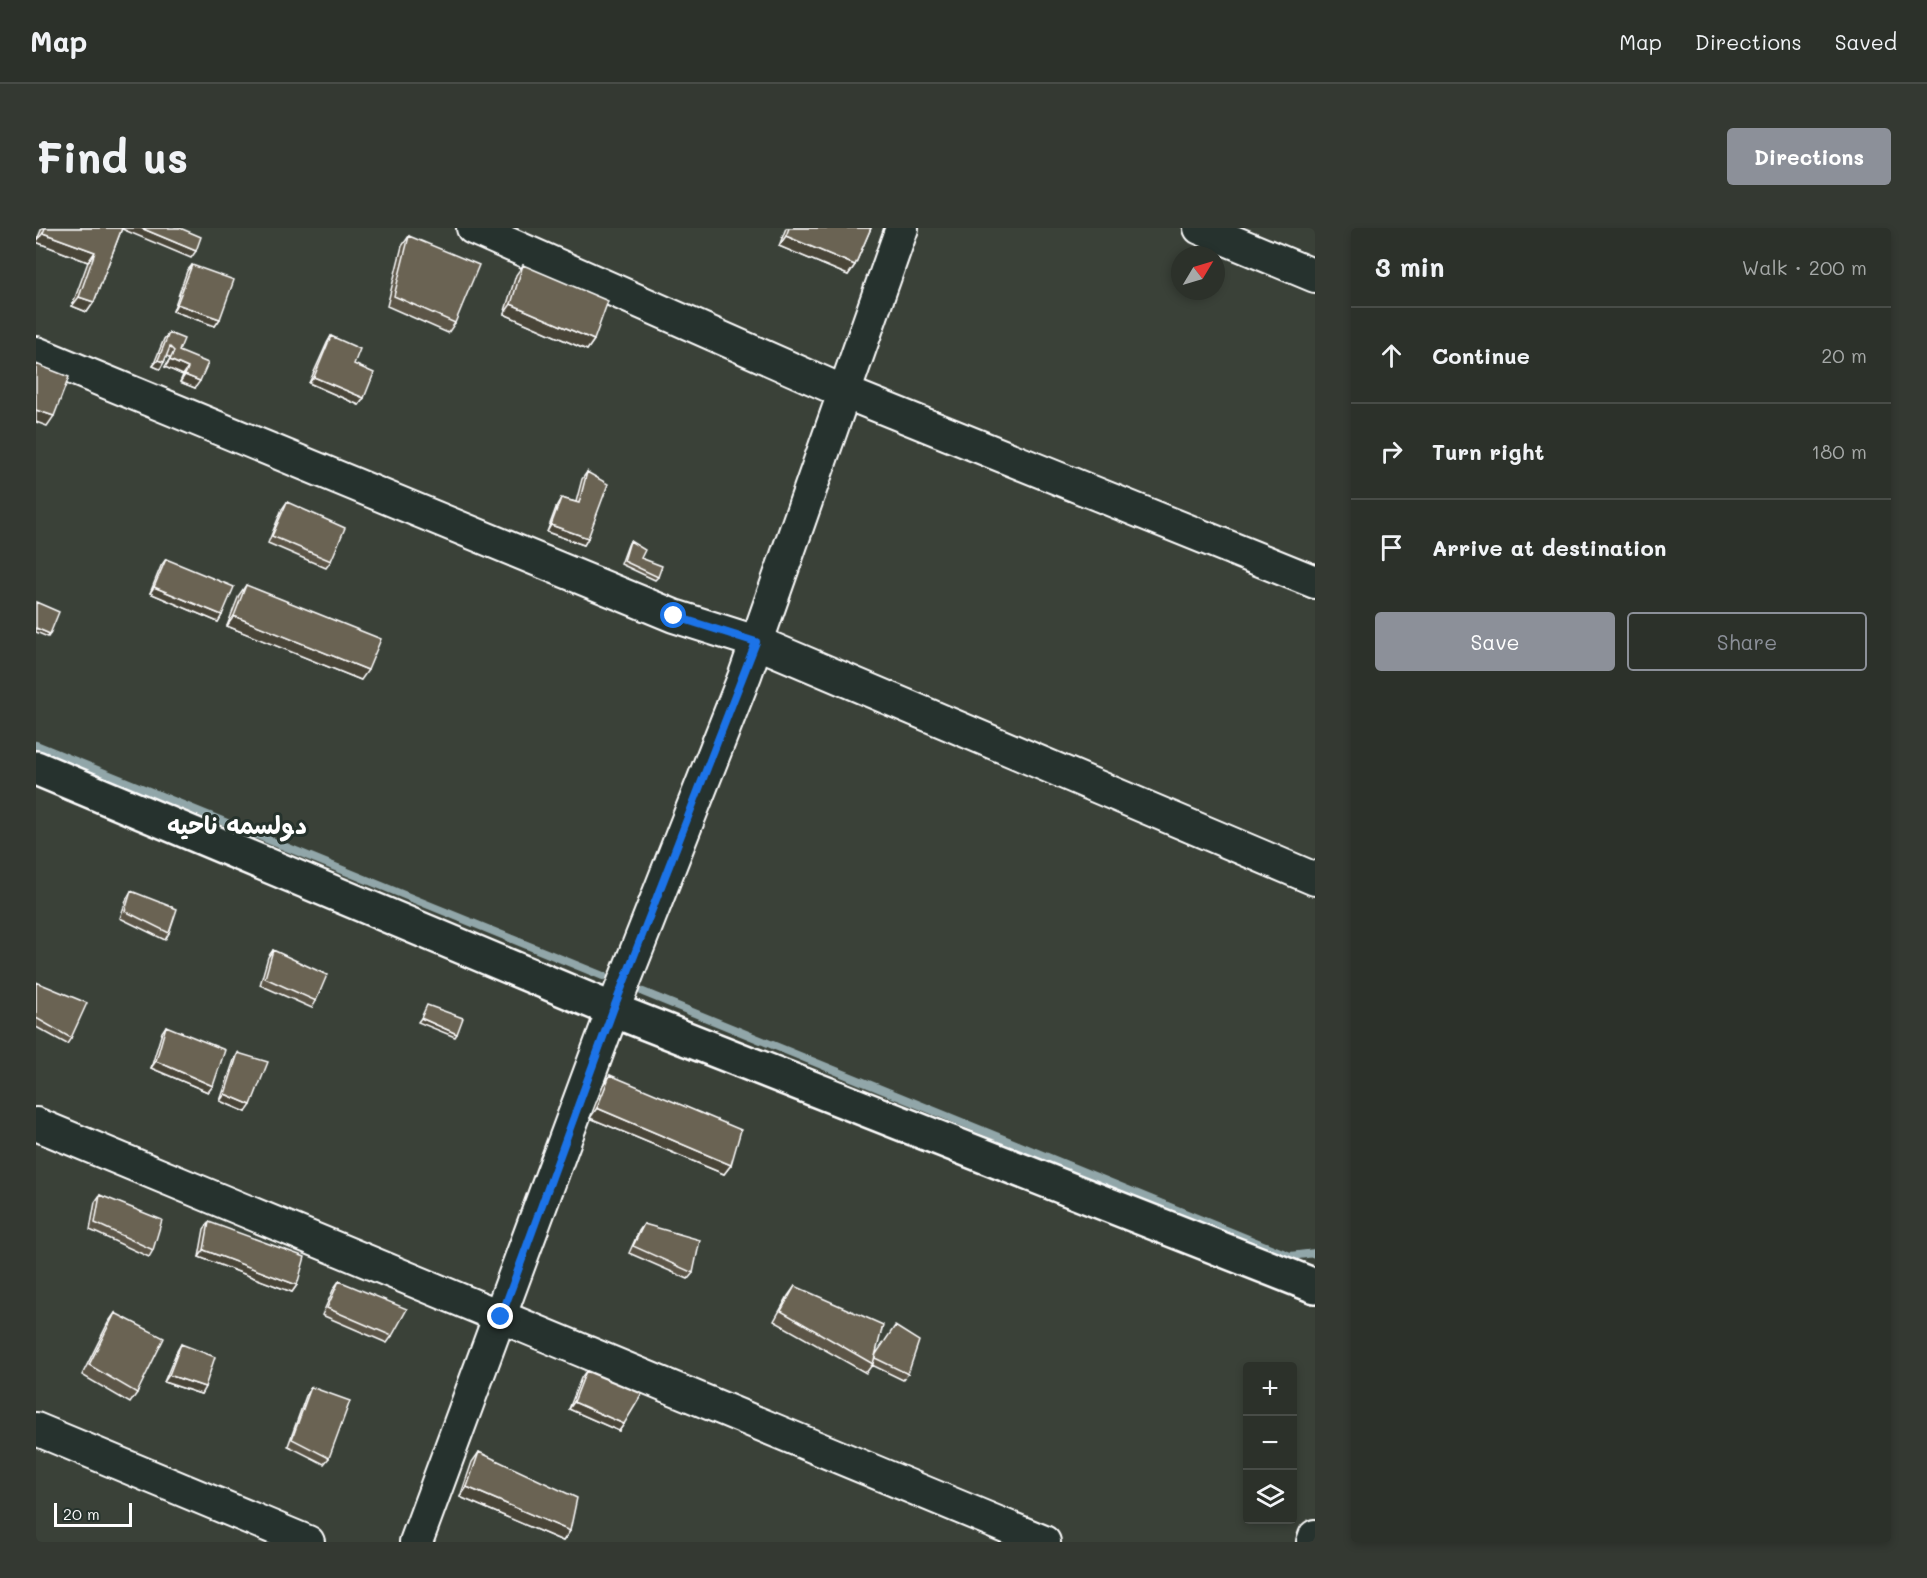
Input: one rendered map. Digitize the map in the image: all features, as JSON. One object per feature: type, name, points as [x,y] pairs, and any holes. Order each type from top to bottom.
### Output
[{"type":"street","points":[[473,228],[844,392],[1315,582]]},
{"type":"street","points":[[416,1542],[613,1010],[756,642],[902,228]]},
{"type":"street","points":[[1200,228],[1315,276]]},
{"type":"street","points":[[36,353],[674,616],[756,642],[1315,879]]},
{"type":"street","points":[[36,768],[613,1010],[1315,1286]]},
{"type":"street","points":[[36,1124],[1044,1542]]},
{"type":"street","points":[[36,1429],[308,1542]]},
{"type":"street","points":[[1313,1542],[1315,1536]]},
{"type":"building","points":[[45,228],[122,228],[94,302],[79,297],[95,252],[43,233]]},
{"type":"building","points":[[141,228],[180,228],[201,237],[196,251]]},
{"type":"building","points":[[789,228],[871,228],[855,265],[786,236]]},
{"type":"building","points":[[409,236],[479,265],[455,323],[394,296]]},
{"type":"building","points":[[192,265],[234,280],[220,319],[177,304]]},
{"type":"building","points":[[523,265],[608,301],[594,340],[511,304]]},
{"type":"building","points":[[169,333],[184,339],[179,351],[208,363],[200,381],[185,375],[188,368],[170,360],[174,351],[170,347],[164,362],[158,360]]},
{"type":"building","points":[[331,336],[360,349],[354,364],[374,373],[364,398],[314,377]]},
{"type":"building","points":[[36,364],[69,377],[54,416],[36,410]]},
{"type":"building","points":[[587,472],[608,484],[588,538],[551,525],[561,498],[579,503]]},
{"type":"building","points":[[287,502],[345,528],[331,561],[272,536]]},
{"type":"building","points":[[630,541],[645,550],[641,558],[662,566],[658,577],[624,561]]},
{"type":"building","points":[[166,559],[234,587],[222,615],[154,587]]},
{"type":"building","points":[[246,585],[381,639],[368,670],[234,616]]},
{"type":"building","points":[[36,602],[59,612],[50,634],[36,628]]},
{"type":"building","points":[[131,891],[177,909],[169,933],[125,911]]},
{"type":"building","points":[[273,950],[327,975],[316,1001],[265,978]]},
{"type":"building","points":[[36,982],[87,1003],[71,1038],[36,1018]]},
{"type":"building","points":[[427,1005],[463,1018],[457,1034],[421,1018]]},
{"type":"building","points":[[166,1026],[225,1050],[213,1086],[156,1061]]},
{"type":"building","points":[[238,1053],[268,1062],[251,1105],[225,1094]]},
{"type":"building","points":[[610,1075],[741,1130],[731,1165],[597,1108]]},
{"type":"building","points":[[100,1195],[162,1220],[153,1250],[95,1223]]},
{"type":"building","points":[[209,1222],[305,1257],[297,1285],[204,1250]]},
{"type":"building","points":[[644,1224],[700,1240],[693,1273],[633,1246]]},
{"type":"building","points":[[339,1281],[407,1309],[392,1336],[327,1308]]},
{"type":"building","points":[[795,1286],[883,1325],[873,1364],[781,1311]]},
{"type":"building","points":[[115,1313],[164,1338],[137,1393],[89,1365]]},
{"type":"building","points":[[895,1326],[919,1341],[908,1374],[875,1358]]},
{"type":"building","points":[[181,1344],[215,1357],[205,1387],[169,1375]]},
{"type":"building","points":[[586,1371],[642,1394],[624,1424],[574,1402]]},
{"type":"building","points":[[311,1387],[350,1401],[329,1458],[292,1439]]},
{"type":"building","points":[[479,1452],[577,1498],[570,1531],[467,1487]]},
{"type":"waterway","points":[[36,745],[603,976]]},
{"type":"waterway","points":[[643,992],[1290,1256],[1315,1253]]},
{"type":"district","name":"دولسمه ناحیه","points":[[237,824]]},
{"type":"route","points":[[501,1317],[613,1010],[756,642],[674,616]]}]
